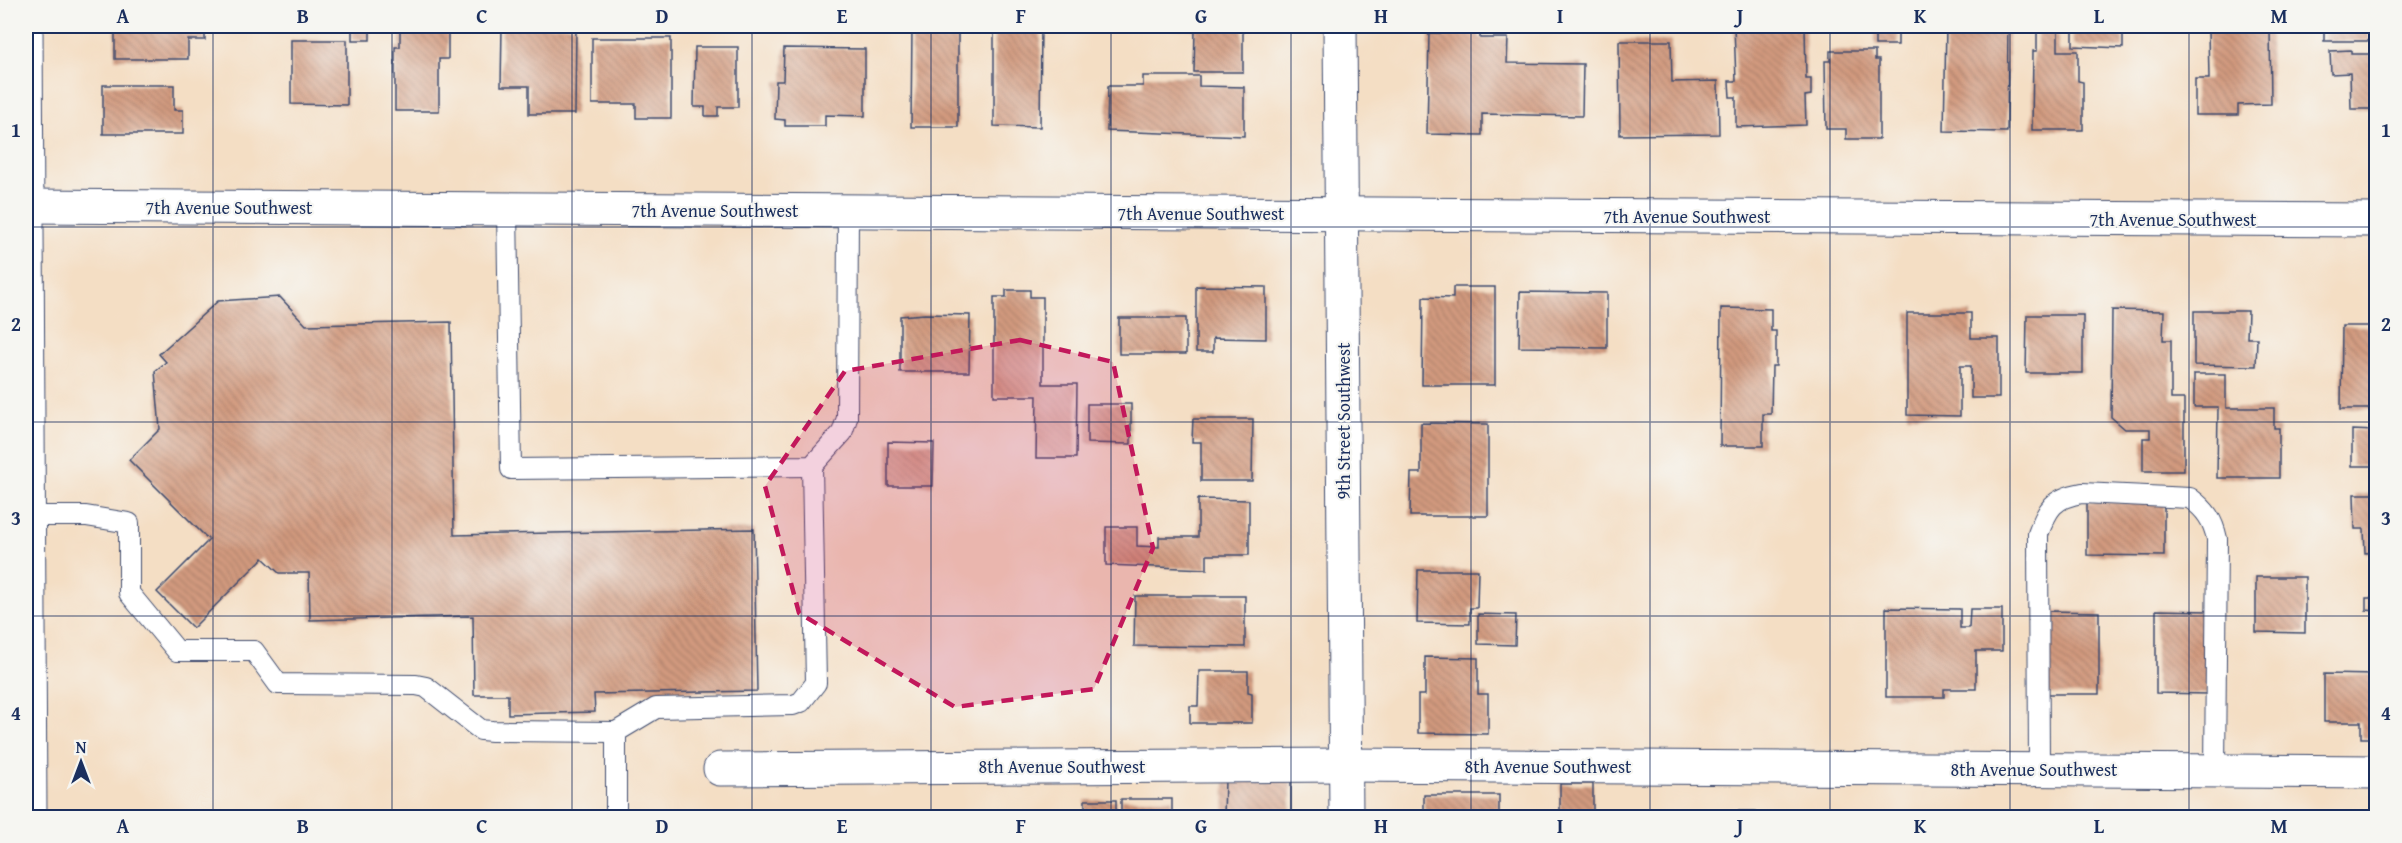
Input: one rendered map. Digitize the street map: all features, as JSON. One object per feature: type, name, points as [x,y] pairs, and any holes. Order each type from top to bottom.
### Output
[{"type":"street","points":[[26,26],[30,818]]},
{"type":"street","name":"9th Street Southwest","points":[[1340,26],[1346,818]]},
{"type":"street","name":"7th Avenue Southwest","points":[[26,206],[2376,220]]},
{"type":"street","name":"8th Avenue Southwest","points":[[720,769],[1345,765],[2376,772]]},
{"type":"lane","points":[[507,209],[511,469],[812,466]]},
{"type":"lane","points":[[28,516],[86,516],[129,523],[129,593],[177,651],[254,651],[278,684],[426,687],[481,730],[616,732],[656,708],[793,705],[801,702],[816,683],[812,466],[842,434],[847,418],[848,211]]},
{"type":"lane","points":[[2039,770],[2038,534],[2050,506],[2065,496],[2082,493],[2190,498],[2200,506],[2214,524],[2217,539],[2215,771]]},
{"type":"lane","points":[[616,732],[616,818]]},
{"type":"highlighted area","points":[[1020,340],[1113,362],[1153,548],[1094,689],[955,707],[799,613],[765,486],[845,371]]},
{"type":"building","points":[[115,26],[205,26],[205,40],[188,40],[188,59],[115,59]]},
{"type":"building","points":[[352,26],[370,26],[370,40],[352,40]]},
{"type":"building","points":[[400,26],[448,26],[448,59],[439,59],[439,111],[395,111],[395,47],[400,47]]},
{"type":"building","points":[[502,26],[576,26],[575,114],[529,114],[529,86],[501,86]]},
{"type":"building","points":[[912,26],[958,26],[958,127],[911,127]]},
{"type":"building","points":[[994,26],[1041,26],[1040,127],[994,126]]},
{"type":"building","points":[[1154,26],[1243,26],[1243,72],[1194,72],[1195,30],[1154,29]]},
{"type":"building","points":[[1734,26],[1805,26],[1806,79],[1811,79],[1811,95],[1805,96],[1806,125],[1736,127],[1736,97],[1730,97],[1729,81],[1736,81]]},
{"type":"building","points":[[1875,26],[1898,26],[1898,45],[1875,45]]},
{"type":"building","points":[[1946,26],[2008,26],[2007,132],[1944,131]]},
{"type":"building","points":[[2037,26],[2058,26],[2058,51],[2078,51],[2078,81],[2083,82],[2083,130],[2032,130],[2033,51],[2037,51]]},
{"type":"building","points":[[2068,26],[2123,26],[2123,48],[2073,46],[2073,30],[2068,30]]},
{"type":"building","points":[[2234,26],[2270,28],[2271,104],[2238,105],[2238,115],[2195,115],[2195,79],[2209,79],[2208,30],[2234,30]]},
{"type":"building","points":[[2324,26],[2369,26],[2369,41],[2324,41]]},
{"type":"building","points":[[1429,33],[1480,33],[1480,38],[1508,38],[1507,63],[1583,64],[1582,116],[1482,114],[1482,135],[1427,134]]},
{"type":"building","points":[[592,38],[671,38],[671,118],[636,118],[636,104],[592,104]]},
{"type":"building","points":[[291,40],[347,40],[347,105],[291,104]]},
{"type":"building","points":[[1619,41],[1671,41],[1672,82],[1718,81],[1719,134],[1620,135]]},
{"type":"building","points":[[695,47],[738,47],[738,107],[718,107],[718,116],[705,116],[705,107],[694,107]]},
{"type":"building","points":[[784,48],[865,49],[865,116],[825,115],[825,126],[785,126],[785,120],[775,119],[776,81],[783,81]]},
{"type":"building","points":[[2351,50],[2351,54],[2376,54],[2376,137],[2374,137],[2373,109],[2351,109],[2350,73],[2331,74],[2330,51]]},
{"type":"building","points":[[1830,51],[1875,51],[1875,60],[1879,60],[1879,139],[1846,139],[1846,129],[1826,129],[1825,61],[1830,61]]},
{"type":"building","points":[[1143,76],[1199,76],[1199,86],[1244,87],[1244,136],[1107,131],[1108,86],[1143,86]]},
{"type":"building","points":[[103,85],[174,85],[174,110],[183,110],[183,134],[103,134]]},
{"type":"building","points":[[1196,286],[1266,287],[1266,339],[1213,338],[1213,352],[1196,352]]},
{"type":"building","points":[[1453,287],[1495,287],[1495,385],[1422,385],[1423,297],[1453,298]]},
{"type":"building","points":[[1006,290],[1030,290],[1030,297],[1043,297],[1043,384],[1077,384],[1076,458],[1036,458],[1037,396],[994,396],[994,297],[1006,297]]},
{"type":"building","points":[[1520,292],[1607,293],[1607,348],[1519,347]]},
{"type":"building","points":[[280,297],[306,325],[451,322],[454,535],[754,529],[757,691],[594,694],[595,712],[508,714],[508,695],[474,695],[473,616],[310,620],[309,573],[279,573],[263,558],[193,628],[157,592],[209,540],[129,460],[160,429],[155,371],[166,362],[159,354],[218,301]]},
{"type":"building","points":[[1721,308],[1771,309],[1771,331],[1776,331],[1776,366],[1772,366],[1771,414],[1763,414],[1763,446],[1720,446]]},
{"type":"building","points":[[2112,310],[2164,311],[2163,340],[2171,340],[2171,399],[2184,399],[2184,471],[2143,471],[2143,438],[2150,438],[2150,429],[2125,429],[2111,417]]},
{"type":"building","points":[[2194,311],[2248,311],[2247,338],[2257,338],[2256,366],[2194,365]]},
{"type":"building","points":[[1907,313],[1971,313],[1971,338],[1999,338],[1999,398],[1971,398],[1971,366],[1960,366],[1960,416],[1907,415]]},
{"type":"building","points":[[970,315],[969,372],[900,372],[900,316]]},
{"type":"building","points":[[2027,315],[2083,315],[2083,373],[2026,373]]},
{"type":"building","points":[[1119,318],[1186,318],[1186,354],[1119,354]]},
{"type":"building","points":[[2342,326],[2376,326],[2376,409],[2341,409]]},
{"type":"building","points":[[2194,374],[2226,374],[2226,408],[2274,408],[2274,428],[2279,428],[2279,478],[2217,478],[2218,407],[2194,407]]},
{"type":"building","points":[[1087,404],[1131,404],[1131,444],[1087,443]]},
{"type":"building","points":[[1193,419],[1253,419],[1252,481],[1201,481],[1201,442],[1192,442]]},
{"type":"building","points":[[1421,423],[1488,424],[1488,516],[1410,516],[1411,473],[1421,473]]},
{"type":"building","points":[[2352,430],[2376,431],[2376,466],[2352,466]]},
{"type":"building","points":[[888,442],[934,443],[933,486],[888,486]]},
{"type":"building","points":[[2354,494],[2376,494],[2376,552],[2365,553],[2364,529],[2355,529]]},
{"type":"building","points":[[1198,499],[1249,500],[1249,555],[1207,555],[1207,569],[1106,565],[1106,527],[1137,527],[1137,546],[1159,547],[1159,537],[1198,537]]},
{"type":"building","points":[[2087,502],[2164,503],[2164,556],[2087,555]]},
{"type":"building","points":[[1418,570],[1478,570],[1477,608],[1470,608],[1470,624],[1417,623]]},
{"type":"building","points":[[2256,577],[2305,577],[2305,633],[2256,632]]},
{"type":"building","points":[[2373,583],[2376,583],[2376,611],[2366,610],[2366,598],[2372,598]]},
{"type":"building","points":[[1135,596],[1245,596],[1245,647],[1134,646]]},
{"type":"building","points":[[1886,608],[1960,609],[1960,628],[1969,628],[1970,609],[2002,609],[2002,651],[1976,651],[1976,689],[1944,689],[1944,697],[1886,697]]},
{"type":"building","points":[[2156,610],[2209,611],[2208,694],[2156,693]]},
{"type":"building","points":[[2048,611],[2099,612],[2099,694],[2047,694]]},
{"type":"building","points":[[1478,614],[1516,615],[1515,645],[1478,644]]},
{"type":"building","points":[[1425,657],[1478,658],[1478,694],[1488,694],[1488,734],[1418,733],[1418,695],[1425,695]]},
{"type":"building","points":[[1199,671],[1248,671],[1248,692],[1252,693],[1252,723],[1190,723],[1190,706],[1198,706]]},
{"type":"building","points":[[2324,674],[2376,675],[2376,738],[2361,738],[2361,722],[2324,722]]},
{"type":"building","points":[[1225,779],[1291,779],[1291,818],[1224,818]]},
{"type":"building","points":[[1560,784],[1593,784],[1593,818],[1560,818]]},
{"type":"building","points":[[1424,795],[1499,795],[1499,818],[1424,818]]},
{"type":"building","points":[[1121,799],[1172,799],[1172,818],[1121,818]]},
{"type":"building","points":[[1085,800],[1116,800],[1116,818],[1085,818]]},
{"type":"building","points":[[1697,811],[1755,811],[1755,818],[1697,818]]}]
